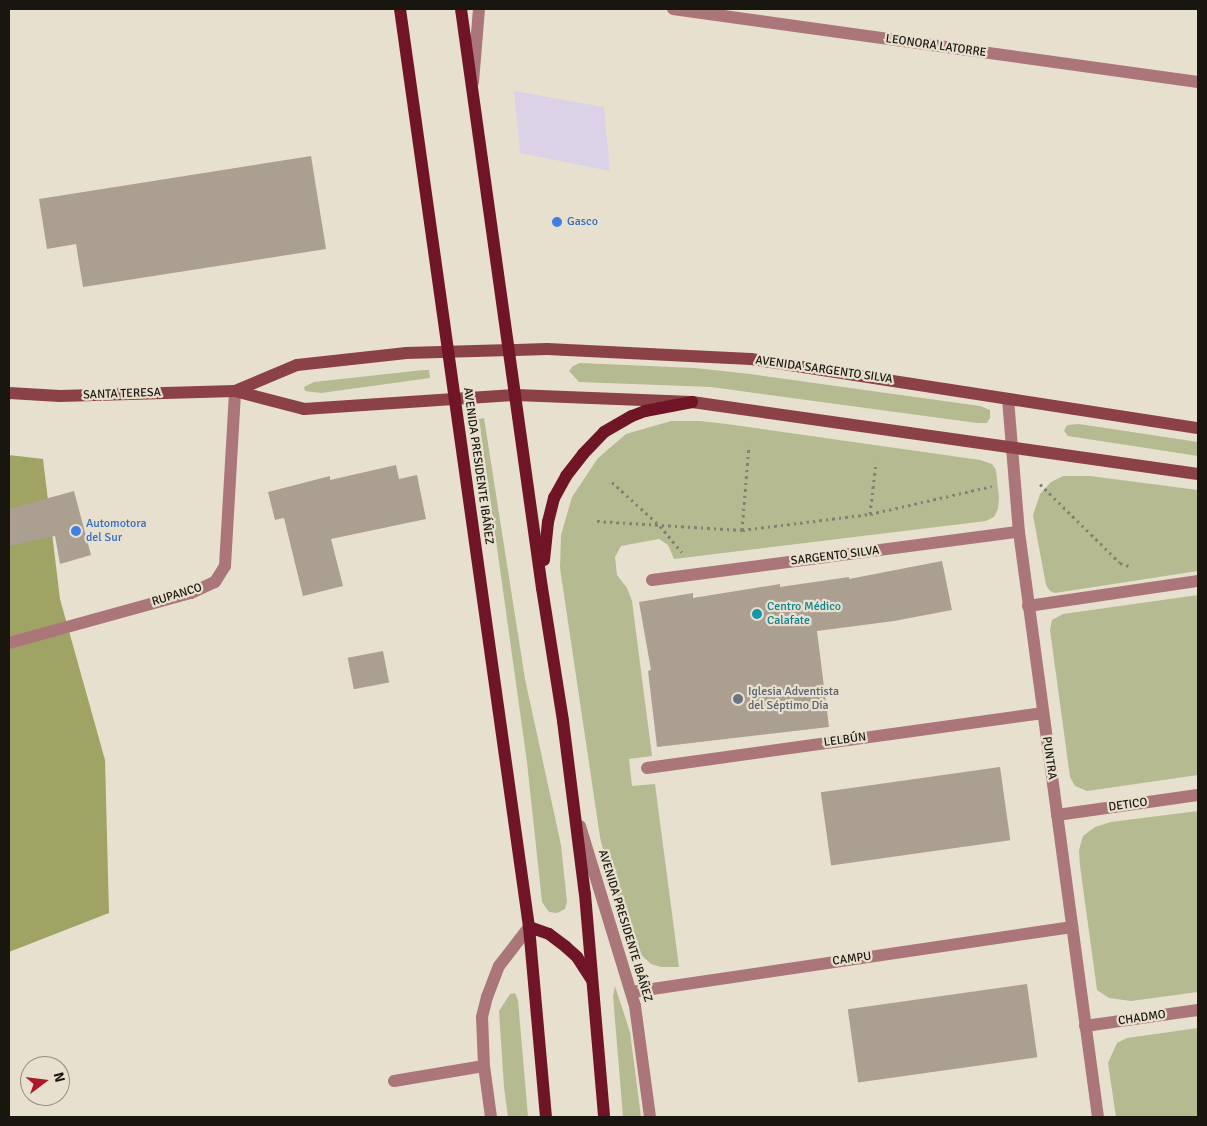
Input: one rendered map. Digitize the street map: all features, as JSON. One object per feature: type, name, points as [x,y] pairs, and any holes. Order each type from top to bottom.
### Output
[{"type":"main road","name":"AVENIDA PRESIDENTE IBÁÑEZ","points":[[400,9],[529,927],[546,1117]]},
{"type":"main road","name":"AVENIDA PRESIDENTE IBÁÑEZ","points":[[461,9],[574,804],[585,894],[604,1117]]},
{"type":"main road","name":"AVENIDA SARGENTO SILVA","points":[[447,350],[509,349],[751,359],[1198,428]]},
{"type":"main road","name":"SANTA TERESA","points":[[235,391],[297,365],[447,350]]},
{"type":"main road","name":"SANTA TERESA","points":[[9,393],[60,396],[235,391],[304,409],[455,398]]},
{"type":"main road","points":[[455,398],[516,395],[692,402],[1012,446],[1198,474]]},
{"type":"main road","points":[[542,588],[544,548],[554,498],[566,476],[583,454],[604,432],[632,416],[652,409],[692,402]]},
{"type":"main road","points":[[529,927],[549,934],[566,946],[577,957],[592,980]]},
{"type":"street","name":"AVENIDA PRESIDENTE IBÁÑEZ","points":[[473,85],[479,9]]},
{"type":"street","name":"LEONORA LATORRE","points":[[673,9],[1198,82]]},
{"type":"street","name":"RUPANCO","points":[[9,642],[191,593],[215,582],[225,566],[235,391]]},
{"type":"street","name":"PUNTRA","points":[[1008,399],[1019,532],[1028,606],[1098,1117]]},
{"type":"street","name":"SARGENTO SILVA","points":[[652,580],[1019,532]]},
{"type":"street","points":[[1028,606],[1198,581]]},
{"type":"street","name":"LELBÚN","points":[[647,768],[1043,713]]},
{"type":"street","name":"DETICO","points":[[1057,815],[1198,795]]},
{"type":"street","name":"AVENIDA PRESIDENTE IBÁÑEZ","points":[[574,804],[632,992],[650,1117]]},
{"type":"street","points":[[490,1117],[484,1066],[482,1017],[487,997],[499,966],[529,927]]},
{"type":"street","name":"CAMPU","points":[[632,992],[1072,927]]},
{"type":"street","name":"CHADMO","points":[[1085,1026],[1198,1010]]},
{"type":"street","points":[[394,1081],[484,1066]]},
{"type":"path","points":[[742,530],[749,444]]},
{"type":"path","points":[[870,514],[876,462]]},
{"type":"path","points":[[597,520],[660,526],[742,530],[870,514],[1014,480]]},
{"type":"path","points":[[612,482],[677,543],[692,575]]},
{"type":"path","points":[[1040,484],[1120,563],[1135,568]]},
{"type":"shaded area","points":[[514,91],[604,107],[610,171],[520,153]]},
{"type":"green space","points":[[580,363],[695,368],[750,374],[980,406],[990,410],[990,418],[987,423],[977,423],[711,387],[579,382],[569,371],[573,366]]},
{"type":"green space","points":[[429,370],[430,378],[321,393],[305,391],[304,387],[314,382]]},
{"type":"green space","points":[[484,418],[525,679],[561,845],[567,902],[565,909],[557,913],[549,912],[542,902],[527,762],[479,419]]},
{"type":"green space","points":[[671,421],[700,421],[727,424],[980,460],[992,464],[996,470],[999,498],[998,509],[994,517],[986,521],[674,559],[668,545],[659,539],[621,546],[615,557],[617,575],[627,588],[632,601],[652,756],[629,759],[632,786],[655,784],[679,967],[661,967],[651,964],[634,948],[608,869],[600,837],[560,568],[561,535],[572,497],[598,458],[626,434]]},
{"type":"green space","points":[[1079,424],[1198,442],[1198,456],[1068,436],[1064,431],[1067,425]]},
{"type":"green space","points":[[9,455],[43,459],[60,599],[105,760],[109,913],[9,952]]},
{"type":"green space","points":[[1063,476],[1090,476],[1198,490],[1198,571],[1055,593],[1050,591],[1046,585],[1033,515],[1040,494],[1051,482]]},
{"type":"green space","points":[[1198,595],[1198,775],[1087,791],[1075,786],[1070,777],[1050,630],[1052,620],[1063,614]]},
{"type":"green space","points":[[1198,811],[1198,992],[1131,1001],[1109,998],[1097,990],[1080,866],[1079,850],[1083,836],[1095,827],[1111,822]]},
{"type":"green space","points":[[615,986],[630,1032],[641,1117],[623,1117],[613,996]]},
{"type":"green space","points":[[515,993],[518,1000],[528,1117],[508,1117],[504,1087],[499,1011],[510,994]]},
{"type":"green space","points":[[1198,1028],[1198,1117],[1116,1117],[1108,1063],[1117,1043],[1127,1038]]},
{"type":"building","points":[[311,156],[326,249],[83,287],[76,244],[47,249],[39,199]]},
{"type":"building","points":[[396,465],[399,479],[417,475],[426,519],[331,539],[343,586],[303,596],[284,518],[275,520],[268,492],[330,476],[330,480]]},
{"type":"building","points":[[74,491],[91,555],[60,564],[55,536],[9,546],[9,509]]},
{"type":"building","points":[[942,561],[952,610],[894,621],[817,631],[829,727],[657,747],[648,671],[651,670],[639,602],[693,593],[693,598],[780,584],[780,587],[849,577],[849,579]]},
{"type":"building","points":[[383,651],[389,682],[354,689],[348,658]]},
{"type":"building","points":[[1000,767],[1010,840],[831,865],[821,792]]},
{"type":"building","points":[[1027,984],[1037,1057],[858,1082],[848,1009]]},
{"type":"place","name":"Gasco","points":[[557,222]]},
{"type":"place","name":"Automotora del Sur","points":[[76,531]]},
{"type":"place","name":"Centro Médico Calafate","points":[[757,614]]},
{"type":"place","name":"Iglesia Adventista del Séptimo Día","points":[[738,699]]}]
